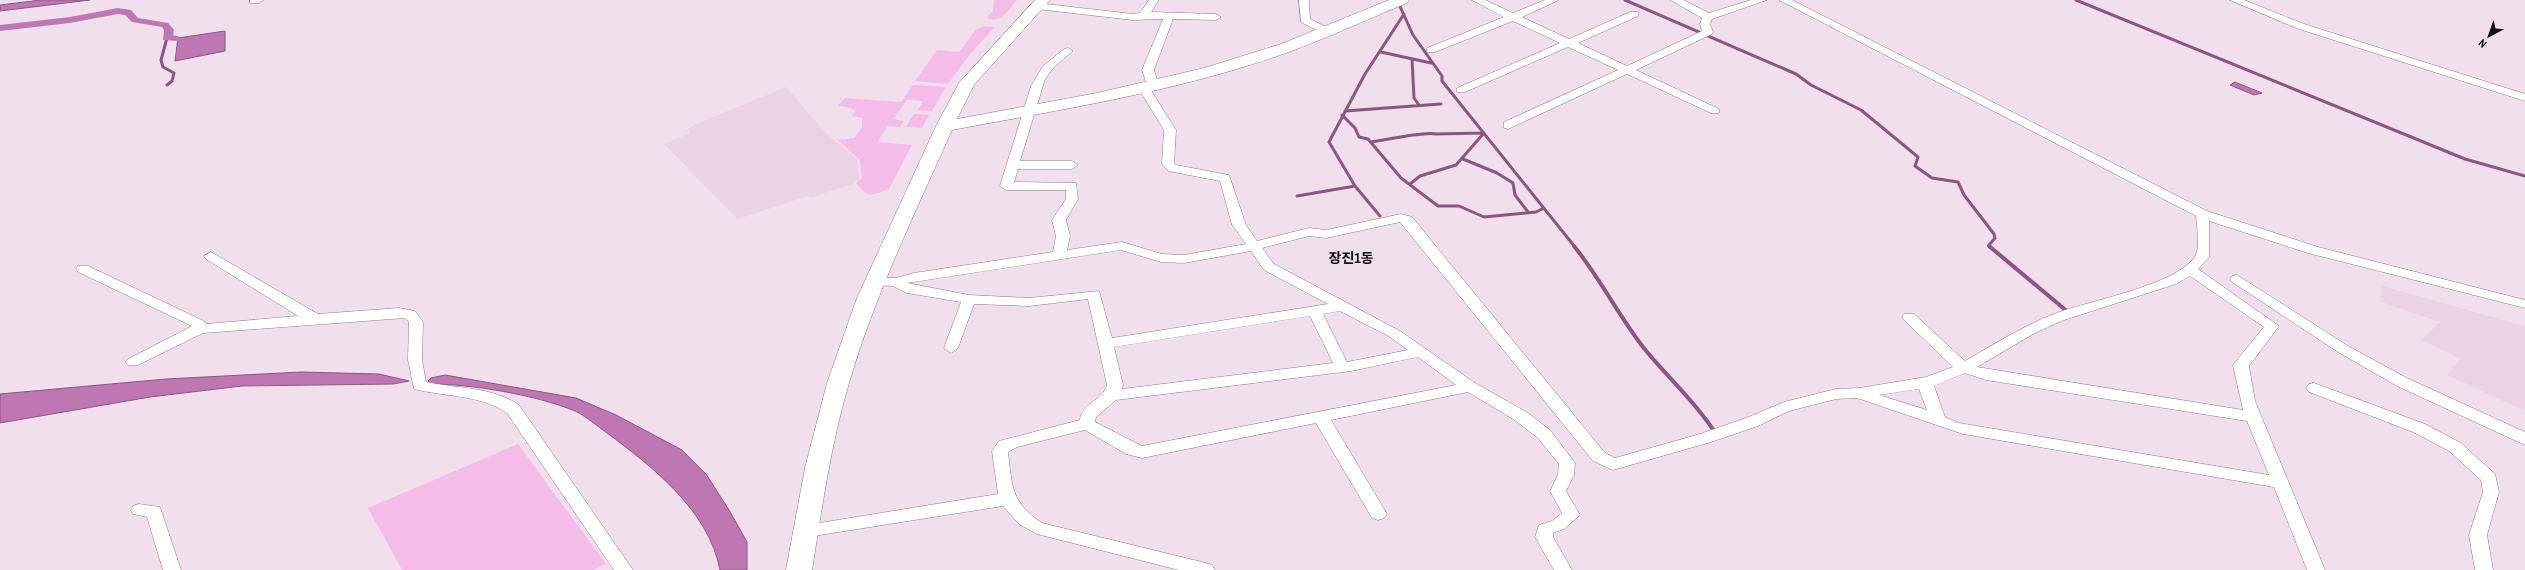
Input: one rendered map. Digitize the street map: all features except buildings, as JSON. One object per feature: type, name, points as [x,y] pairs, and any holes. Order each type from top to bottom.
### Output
[{"type":"main road","points":[[945,126],[1148,87],[1248,60],[1326,31],[1402,0]]},
{"type":"main road","points":[[800,570],[818,468],[838,383],[875,281],[945,126],[968,83],[1040,3]]},
{"type":"street","points":[[1144,15],[1154,0]]},
{"type":"street","points":[[1304,0],[1305,20],[1326,31]]},
{"type":"street","points":[[1477,0],[1715,111]]},
{"type":"street","points":[[1431,50],[1554,0]]},
{"type":"street","points":[[1675,0],[1708,17],[1762,0]]},
{"type":"street","points":[[1784,0],[2202,214],[2313,250],[2525,304]]},
{"type":"street","points":[[2235,0],[2300,26],[2525,98]]},
{"type":"street","points":[[1040,3],[1133,16],[1216,17]]},
{"type":"street","points":[[1461,90],[1634,14]]},
{"type":"street","points":[[1169,17],[1148,70],[1148,87],[1170,130],[1168,164],[1172,168],[1225,178],[1239,226],[1252,246],[1269,267],[1395,334],[1470,387],[1503,405],[1544,434],[1567,463],[1566,475],[1558,491],[1571,515],[1558,525],[1545,529],[1544,537],[1563,570]]},
{"type":"street","points":[[1508,125],[1708,32],[1705,24],[1708,17]]},
{"type":"street","points":[[1060,255],[1063,236],[1059,220],[1072,199],[1072,186],[1006,186],[1031,110],[1031,101],[1042,75],[1052,63],[1057,62],[1068,51]]},
{"type":"street","points":[[1014,165],[1072,165]]},
{"type":"street","points":[[875,281],[896,282],[914,277],[1122,246],[1161,258],[1184,259],[1252,246],[1308,232],[1326,234],[1401,218],[1408,220],[1599,456],[1613,464],[1705,438],[1752,422],[1784,407],[1836,394],[1860,393],[1925,383],[1964,368],[2030,330],[2059,317],[2171,281],[2190,270],[2202,256],[2204,234],[2202,214]]},
{"type":"street","points":[[211,256],[317,319]]},
{"type":"street","points":[[83,269],[163,305],[199,324],[200,329]]},
{"type":"street","points":[[2190,270],[2272,326],[2241,365],[2247,401],[2278,482],[2316,570]]},
{"type":"street","points":[[2237,279],[2343,349],[2402,382],[2525,439]]},
{"type":"street","points":[[896,282],[907,290],[969,299],[1029,302],[1094,294],[1115,386],[1112,395],[1088,415],[1087,424]]},
{"type":"street","points":[[951,348],[969,299]]},
{"type":"street","points":[[1106,344],[1315,312],[1343,306]]},
{"type":"street","points":[[133,362],[200,329],[399,312],[410,314],[416,322],[415,360],[418,385],[503,400],[513,409],[623,570]]},
{"type":"street","points":[[1315,312],[1342,367]]},
{"type":"street","points":[[1909,317],[1964,368],[1986,375],[2253,418]]},
{"type":"street","points":[[1112,395],[1342,367],[1421,352]]},
{"type":"street","points":[[1925,383],[1938,420]]},
{"type":"street","points":[[1206,570],[1038,528],[1018,516],[1006,498],[1000,451],[1005,445],[1087,424],[1132,450],[1142,452],[1470,387]]},
{"type":"street","points":[[2314,388],[2419,428],[2455,447],[2489,478],[2491,492],[2478,535],[2484,570]]},
{"type":"street","points":[[1860,393],[1882,402],[1938,420],[1944,424],[1963,429],[2278,482]]},
{"type":"street","points":[[1321,417],[1378,514]]},
{"type":"street","points":[[807,531],[1006,498]]},
{"type":"street","points":[[139,510],[154,511],[172,570]]},
{"type":"shaded area","points":[[41,0],[90,0],[0,11],[0,5]]},
{"type":"shaded area","points":[[994,0],[1017,0],[1005,14],[993,20],[989,19],[988,16],[993,11]]},
{"type":"shaded area","points":[[984,26],[995,27],[971,53],[948,84],[915,81],[937,50],[959,52],[976,30]]},
{"type":"shaded area","points":[[225,31],[225,51],[175,61],[178,38]]},
{"type":"shaded area","points":[[2235,82],[2262,93],[2254,95],[2230,85]]},
{"type":"shaded area","points":[[913,85],[946,87],[932,111],[918,110],[923,101],[907,100],[893,119],[904,121],[900,127],[888,126],[877,142],[912,145],[889,189],[874,194],[867,194],[856,183],[862,178],[860,160],[838,140],[854,138],[862,127],[862,118],[852,116],[855,111],[852,108],[838,106],[845,98],[901,102]]},
{"type":"shaded area","points":[[786,87],[826,133],[857,160],[859,179],[853,184],[812,197],[807,196],[738,219],[664,144],[690,133],[688,129],[694,125]]},
{"type":"shaded area","points":[[914,114],[929,115],[922,128],[906,127]]},
{"type":"shaded area","points":[[2382,286],[2525,326],[2525,411],[2447,375],[2460,358],[2421,340],[2440,322],[2381,302]]},
{"type":"shaded area","points":[[301,372],[379,374],[409,381],[393,384],[242,386],[150,397],[0,423],[0,394],[166,379]]},
{"type":"shaded area","points":[[445,375],[576,398],[616,415],[682,450],[706,474],[747,542],[747,570],[720,570],[714,549],[704,528],[692,510],[677,492],[643,460],[583,416],[575,411],[559,405],[523,395],[484,388],[430,384],[428,381],[431,378]]},
{"type":"shaded area","points":[[518,444],[606,564],[593,570],[402,570],[368,508]]},
{"type":"waterway","points":[[1397,0],[1404,15]]},
{"type":"waterway","points":[[1625,0],[1796,74],[1811,85],[1861,110],[1918,157],[1915,166],[1932,178],[1958,182],[1964,195],[1994,234],[1995,238],[1989,245],[1990,247]]},
{"type":"waterway","points":[[2076,0],[2465,159],[2525,176]]},
{"type":"waterway","points":[[0,28],[70,20],[118,11],[128,12],[135,20],[165,25],[169,30],[167,38],[178,38]]},
{"type":"waterway","points":[[1345,111],[1365,74],[1404,15]]},
{"type":"waterway","points":[[1404,15],[1413,35],[1442,76],[1442,81],[1484,133]]},
{"type":"waterway","points":[[167,38],[161,60],[163,67],[174,73],[172,81],[167,85]]},
{"type":"waterway","points":[[1381,52],[1431,63]]},
{"type":"waterway","points":[[1412,59],[1414,98],[1419,105]]},
{"type":"waterway","points":[[1345,111],[1441,104]]},
{"type":"waterway","points":[[1343,116],[1345,111]]},
{"type":"waterway","points":[[1343,116],[1355,128],[1359,137],[1368,139],[1401,178],[1438,206],[1459,206],[1484,217],[1536,212],[1544,208]]},
{"type":"waterway","points":[[1343,116],[1329,142],[1355,186]]},
{"type":"waterway","points":[[1371,142],[1431,133],[1484,133]]},
{"type":"waterway","points":[[1410,184],[1420,176],[1456,165],[1484,133]]},
{"type":"waterway","points":[[1484,133],[1544,208]]},
{"type":"waterway","points":[[1463,159],[1497,173],[1513,183],[1515,195],[1528,212]]},
{"type":"waterway","points":[[1297,196],[1355,186]]},
{"type":"waterway","points":[[1355,186],[1380,216]]},
{"type":"waterway","points":[[1544,208],[1575,247]]},
{"type":"waterway","points":[[1574,246],[1643,347],[1689,398],[1714,431]]},
{"type":"waterway","points":[[1990,247],[2068,312]]},
{"type":"district","name":"장진1동","points":[[1351,258]]}]
